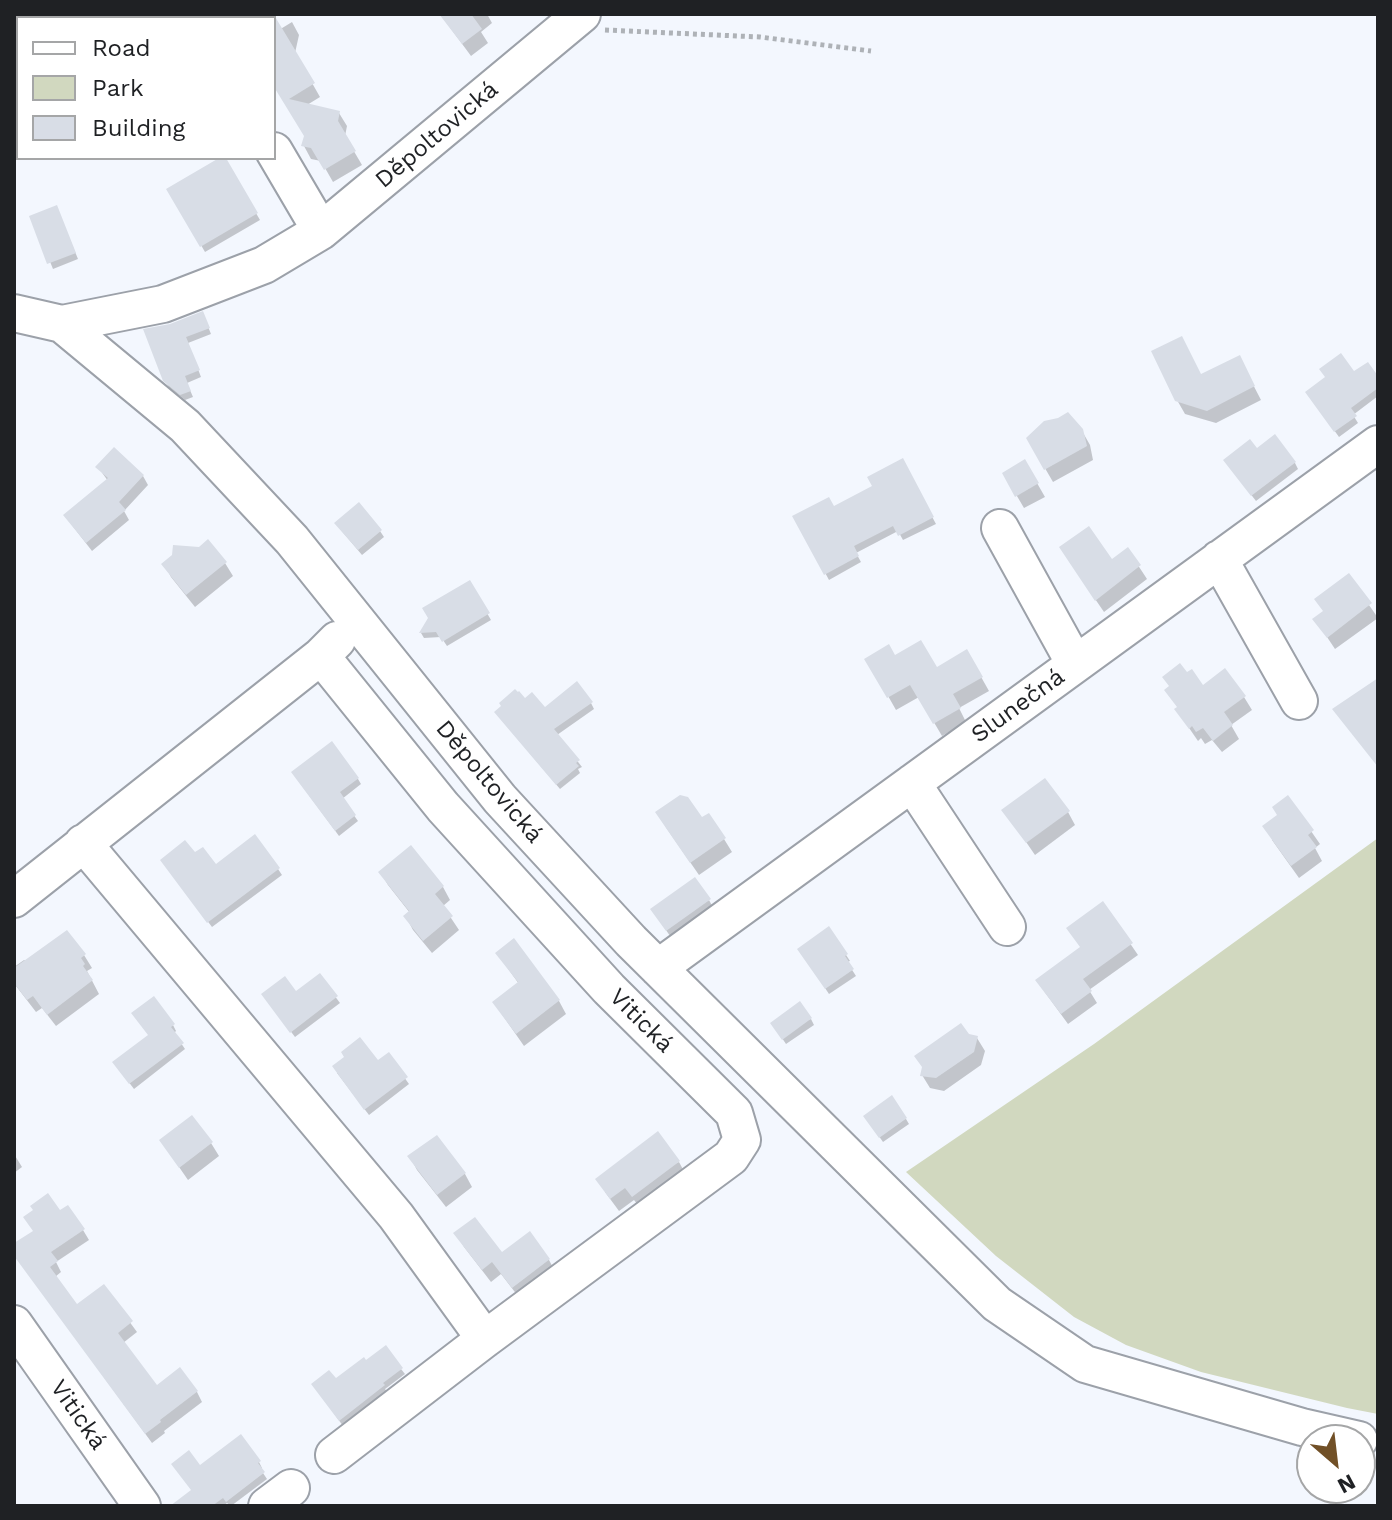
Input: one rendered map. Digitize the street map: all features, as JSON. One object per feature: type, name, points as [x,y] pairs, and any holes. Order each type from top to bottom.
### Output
[{"type":"street","name":"Děpoltovická","points":[[14,313],[62,324],[163,304],[264,265],[321,231],[568,19]]},
{"type":"street","points":[[276,154],[321,231]]},
{"type":"street","name":"Děpoltovická","points":[[62,324],[185,426],[292,540],[500,799],[658,968],[997,1304],[1085,1364],[1296,1425]]},
{"type":"street","name":"Slunečná","points":[[658,968],[1219,559],[1373,460]]},
{"type":"street","points":[[1000,528],[1075,664]]},
{"type":"street","points":[[1219,559],[1299,701]]},
{"type":"street","points":[[14,899],[321,656],[356,620]]},
{"type":"street","name":"Vitická","points":[[321,656],[443,807],[609,989],[734,1113],[742,1140],[731,1157],[334,1455]]},
{"type":"street","points":[[912,783],[1007,927]]},
{"type":"street","points":[[83,843],[396,1216],[485,1339]]},
{"type":"street","name":"Vitická","points":[[14,1324],[142,1506]]},
{"type":"path","points":[[568,19],[871,51]]},
{"type":"green space","points":[[1378,838],[1378,1414],[1201,1372],[1126,1345],[1074,1317],[996,1256],[906,1172],[1094,1044]]},
{"type":"building","points":[[439,14],[471,14],[482,29],[462,44]]},
{"type":"building","points":[[276,18],[315,83],[289,99],[340,111],[338,121],[356,151],[324,170],[311,148],[301,146],[304,136],[276,90]]},
{"type":"building","points":[[216,160],[227,160],[258,213],[200,247],[166,189]]},
{"type":"building","points":[[57,205],[76,253],[47,264],[29,216]]},
{"type":"building","points":[[203,311],[210,328],[186,337],[200,370],[185,376],[191,391],[180,395],[163,381],[143,329],[170,324]]},
{"type":"building","points":[[1182,336],[1201,374],[1240,355],[1255,386],[1207,411],[1175,401],[1151,351]]},
{"type":"building","points":[[1341,353],[1354,371],[1368,362],[1378,376],[1378,388],[1351,408],[1357,416],[1334,432],[1305,392],[1325,377],[1319,369]]},
{"type":"building","points":[[1068,412],[1083,429],[1087,446],[1044,470],[1026,438],[1044,421]]},
{"type":"building","points":[[1275,434],[1296,462],[1251,496],[1223,460],[1250,439],[1257,448]]},
{"type":"building","points":[[114,447],[144,475],[119,502],[126,510],[86,543],[63,515],[108,478],[95,467]]},
{"type":"building","points":[[903,458],[934,517],[898,536],[893,526],[854,546],[859,556],[824,575],[792,516],[829,497],[834,506],[872,486],[867,477]]},
{"type":"building","points":[[1025,459],[1039,483],[1015,497],[1002,473]]},
{"type":"building","points":[[359,502],[382,530],[358,550],[334,523]]},
{"type":"building","points":[[1089,526],[1112,559],[1128,547],[1141,565],[1095,601],[1059,547]]},
{"type":"building","points":[[208,539],[227,562],[186,595],[161,564],[172,555],[173,545],[199,547]]},
{"type":"building","points":[[1349,573],[1372,603],[1327,638],[1312,619],[1323,611],[1314,599]]},
{"type":"building","points":[[470,580],[490,613],[442,642],[436,632],[419,633],[428,618],[422,608]]},
{"type":"building","points":[[921,640],[937,667],[967,649],[983,677],[953,694],[961,708],[933,724],[910,685],[887,698],[864,659],[889,644],[895,655]]},
{"type":"building","points":[[1180,663],[1187,672],[1192,669],[1203,685],[1225,668],[1246,696],[1224,712],[1233,725],[1213,741],[1203,728],[1196,732],[1192,726],[1189,729],[1164,690],[1169,686],[1162,677]]},
{"type":"building","points":[[1378,678],[1378,767],[1332,709]]},
{"type":"building","points":[[577,681],[593,702],[554,729],[580,760],[576,763],[579,766],[556,785],[494,712],[515,689],[525,698],[532,692],[545,707]]},
{"type":"building","points":[[332,741],[359,778],[340,792],[356,815],[335,831],[291,772]]},
{"type":"building","points":[[1045,778],[1070,811],[1026,843],[1001,810]]},
{"type":"building","points":[[680,795],[688,797],[702,817],[709,813],[726,838],[690,863],[655,812]]},
{"type":"building","points":[[1288,795],[1314,830],[1308,835],[1317,847],[1291,866],[1262,826],[1277,815],[1272,807]]},
{"type":"building","points":[[255,834],[280,868],[207,923],[160,860],[185,840],[195,852],[203,847],[216,864]]},
{"type":"building","points":[[411,845],[444,886],[435,894],[453,916],[423,941],[403,916],[409,911],[378,872]]},
{"type":"building","points":[[695,877],[711,899],[666,931],[650,909]]},
{"type":"building","points":[[1103,901],[1133,943],[1083,979],[1092,991],[1061,1014],[1035,980],[1080,947],[1066,928]]},
{"type":"building","points":[[829,926],[854,969],[825,989],[797,949]]},
{"type":"building","points":[[67,930],[86,954],[81,958],[85,964],[83,966],[93,980],[47,1015],[33,996],[27,1000],[14,983],[14,968]]},
{"type":"building","points":[[514,938],[560,1000],[516,1034],[492,1002],[518,982],[495,953]]},
{"type":"building","points":[[320,973],[338,996],[290,1033],[261,994],[285,976],[296,991]]},
{"type":"building","points":[[154,996],[175,1024],[171,1027],[184,1043],[129,1084],[112,1062],[148,1035],[131,1013]]},
{"type":"building","points":[[800,1001],[812,1018],[782,1040],[770,1023]]},
{"type":"building","points":[[961,1023],[969,1034],[978,1036],[974,1052],[936,1078],[920,1076],[922,1067],[914,1056]]},
{"type":"building","points":[[360,1037],[378,1060],[389,1052],[408,1077],[364,1110],[332,1066],[344,1057],[341,1052]]},
{"type":"building","points":[[892,1095],[907,1118],[879,1138],[863,1116]]},
{"type":"building","points":[[192,1115],[213,1142],[179,1168],[159,1140]]},
{"type":"building","points":[[658,1131],[680,1161],[632,1197],[625,1188],[610,1199],[595,1179]]},
{"type":"building","points":[[437,1135],[466,1173],[437,1195],[407,1156]]},
{"type":"building","points":[[48,1193],[60,1210],[68,1205],[85,1229],[51,1252],[58,1261],[50,1267],[77,1304],[104,1284],[133,1321],[118,1333],[157,1385],[180,1367],[198,1391],[145,1434],[14,1256],[14,1243],[33,1231],[23,1217],[33,1210],[30,1206]]},
{"type":"building","points":[[475,1217],[502,1252],[530,1231],[550,1259],[512,1288],[492,1262],[482,1270],[453,1233]]},
{"type":"building","points":[[386,1345],[403,1368],[339,1421],[311,1384],[329,1370],[336,1378]]},
{"type":"building","points":[[241,1434],[261,1461],[258,1463],[265,1472],[226,1502],[223,1498],[212,1506],[170,1506],[191,1490],[171,1464],[189,1450],[200,1465]]}]
